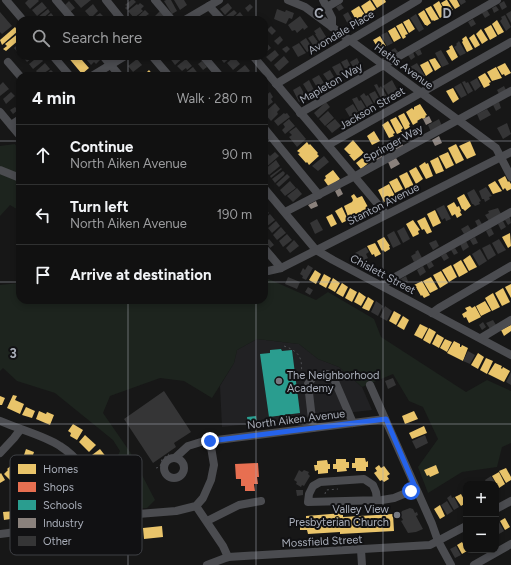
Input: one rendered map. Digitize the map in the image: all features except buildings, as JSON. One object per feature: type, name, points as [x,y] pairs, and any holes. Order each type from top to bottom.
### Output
[{"type":"street","points":[[6,0],[20,16]]},
{"type":"street","points":[[56,0],[70,16]]},
{"type":"street","points":[[106,0],[119,16]]},
{"type":"street","points":[[156,0],[169,16]]},
{"type":"street","points":[[191,16],[219,0]]},
{"type":"street","name":"Heths Avenue","points":[[288,0],[305,7],[496,148],[511,176]]},
{"type":"street","points":[[332,27],[332,18],[325,3],[339,0]]},
{"type":"street","name":"Avondale Place","points":[[276,84],[418,0]]},
{"type":"street","name":"Mapleton Way","points":[[300,113],[497,0]]},
{"type":"street","points":[[209,6],[218,16]]},
{"type":"street","name":"Jackson Street","points":[[328,145],[511,42]]},
{"type":"street","points":[[56,60],[67,72]]},
{"type":"street","points":[[107,60],[117,72]]},
{"type":"street","points":[[99,72],[119,60]]},
{"type":"street","points":[[155,60],[166,72]]},
{"type":"street","points":[[206,60],[217,72]]},
{"type":"street","points":[[255,60],[266,72]]},
{"type":"street","points":[[8,62],[17,72]]},
{"type":"street","points":[[268,75],[386,214]]},
{"type":"street","name":"Springer Way","points":[[285,212],[354,177],[511,91]]},
{"type":"street","points":[[0,112],[16,131]]},
{"type":"street","points":[[0,118],[11,125]]},
{"type":"street","points":[[11,125],[16,122]]},
{"type":"street","points":[[268,133],[319,194]]},
{"type":"street","name":"Stanton Avenue","points":[[268,272],[281,268],[511,152]]},
{"type":"street","points":[[0,170],[16,176]]},
{"type":"street","name":"Chislett Street","points":[[268,193],[316,250],[332,260],[511,355]]},
{"type":"street","points":[[381,285],[511,212]]},
{"type":"street","points":[[268,253],[281,268]]},
{"type":"street","points":[[432,313],[511,266]]},
{"type":"street","points":[[481,338],[511,320]]},
{"type":"street","points":[[313,428],[308,384],[314,376],[328,374],[334,379],[353,423]]},
{"type":"street","points":[[370,384],[438,541],[451,565]]},
{"type":"street","name":"North Aiken Avenue","points":[[176,457],[188,446],[201,442],[386,419]]},
{"type":"street","points":[[0,421],[61,446],[71,455]]},
{"type":"street","points":[[0,453],[20,430]]},
{"type":"street","points":[[142,514],[176,511],[196,506],[203,498],[211,480],[214,465],[210,441]]},
{"type":"street","points":[[377,500],[373,485],[364,479],[320,482],[313,486],[309,494],[308,502],[377,500],[394,498],[416,489]]},
{"type":"street","points":[[499,507],[511,500]]},
{"type":"street","points":[[207,521],[239,505],[261,501]]},
{"type":"street","points":[[196,506],[223,546],[228,557]]},
{"type":"street","name":"Mossfield Street","points":[[207,565],[228,557],[430,545],[463,528]]},
{"type":"street","points":[[0,534],[10,533]]},
{"type":"street","points":[[474,565],[511,544]]},
{"type":"street","points":[[361,550],[362,565]]},
{"type":"path","points":[[284,346],[293,349],[302,361],[302,384]]},
{"type":"path","points":[[325,497],[326,490],[338,489]]},
{"type":"shaded area","points":[[15,144],[16,145],[16,209],[10,205],[0,216],[0,146]]},
{"type":"shaded area","points":[[268,279],[316,300],[328,292],[374,319],[381,337],[466,392],[487,380],[511,391],[511,443],[502,447],[497,467],[462,472],[428,493],[418,467],[438,439],[423,407],[409,401],[393,374],[362,387],[339,367],[318,359],[299,344],[257,339],[237,350],[234,363],[212,398],[184,381],[160,378],[110,396],[103,413],[132,455],[118,455],[120,451],[113,440],[55,393],[17,381],[3,368],[0,371],[0,285],[16,283],[16,304],[268,304]]},
{"type":"shaded area","points":[[257,339],[299,344],[318,359],[339,367],[362,387],[372,410],[222,427],[220,386],[234,363],[237,350]]},
{"type":"shaded area","points":[[142,475],[155,500],[147,508],[142,508]]},
{"type":"place","name":"The Neighborhood Academy","points":[[279,381]]},
{"type":"place","name":"Valley View Presbyterian Church","points":[[397,515]]},
{"type":"route","points":[[210,441],[386,419],[416,489],[411,491]]}]
